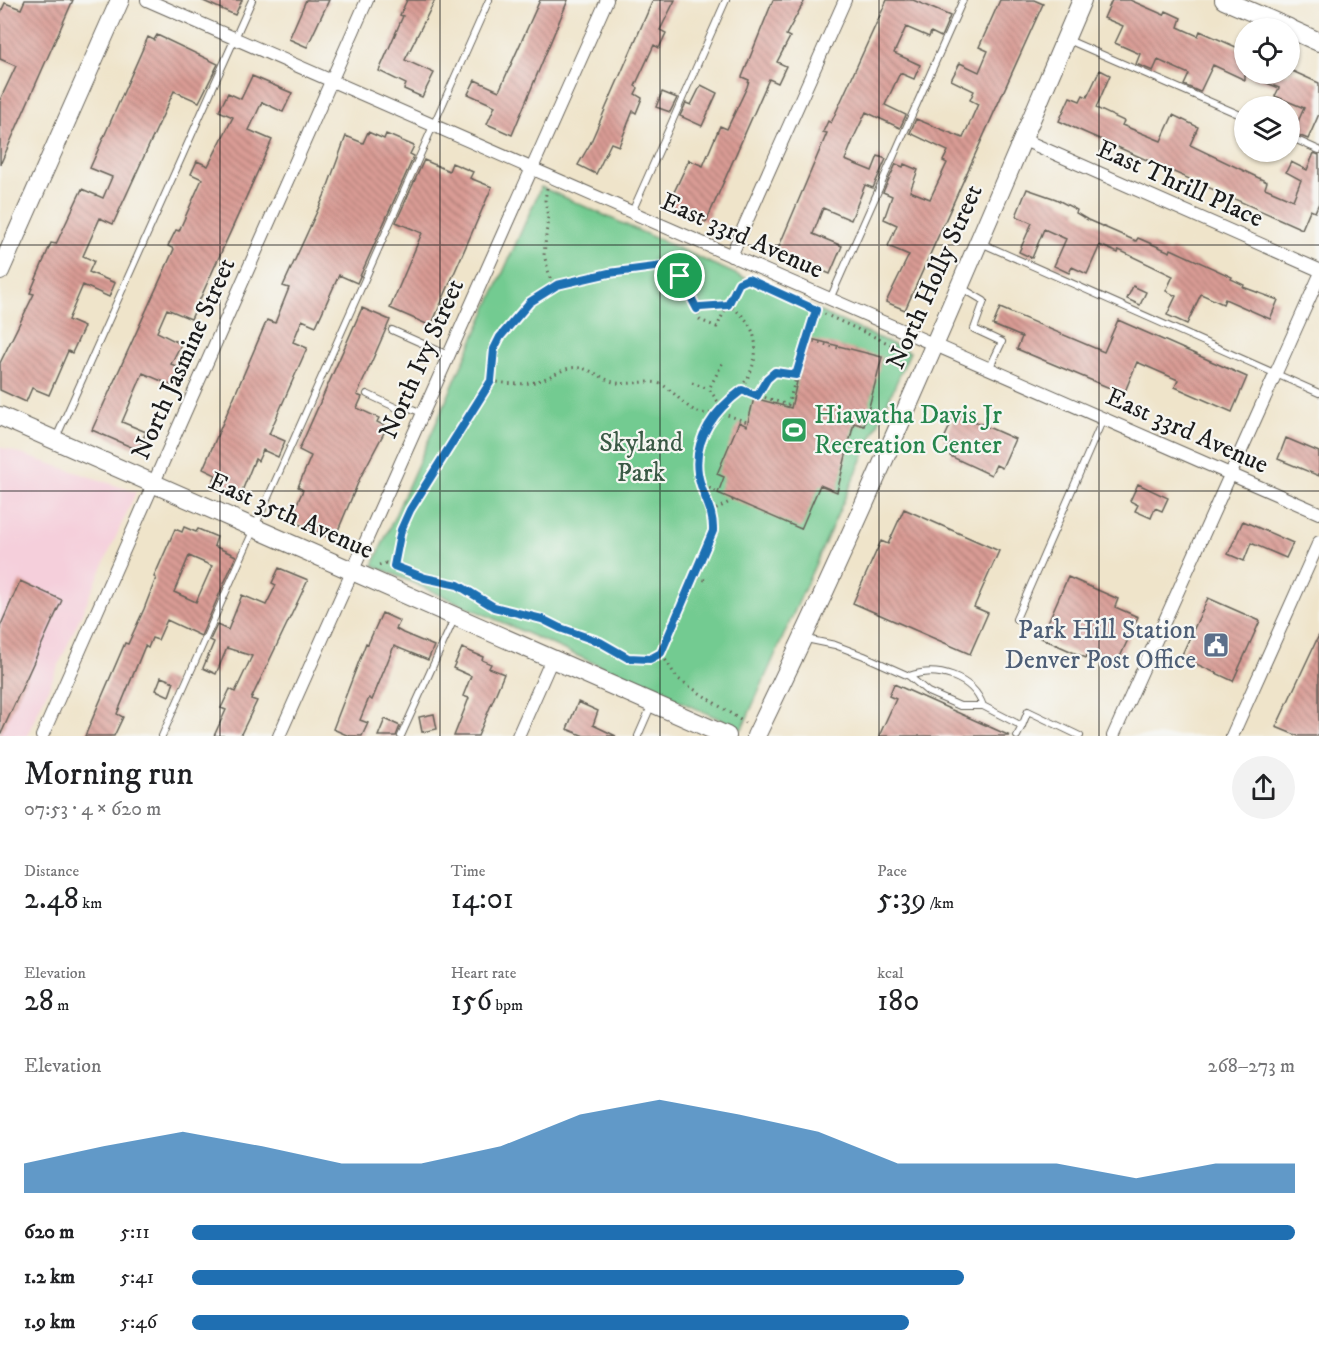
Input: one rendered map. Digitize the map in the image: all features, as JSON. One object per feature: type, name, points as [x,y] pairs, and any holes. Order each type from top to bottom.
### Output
[{"type":"street","points":[[0,271],[120,0]]},
{"type":"street","name":"East 33rd Avenue","points":[[147,0],[1319,513]]},
{"type":"street","name":"North Jasmine Street","points":[[42,736],[367,0]]},
{"type":"street","name":"North Ivy Street","points":[[279,736],[607,0]]},
{"type":"street","points":[[731,256],[845,0]]},
{"type":"street","name":"North Holly Street","points":[[751,730],[802,638],[933,344],[1082,0]]},
{"type":"street","points":[[1224,0],[1265,18]]},
{"type":"street","points":[[1300,33],[1319,42]]},
{"type":"street","name":"East Thrill Place","points":[[1022,139],[1319,270]]},
{"type":"street","points":[[1113,736],[1319,277]]},
{"type":"street","name":"East 35th Avenue","points":[[0,416],[727,736]]},
{"type":"street","points":[[1232,736],[1319,542]]},
{"type":"street","points":[[518,736],[552,659]]},
{"type":"lane","points":[[55,440],[252,0]]},
{"type":"lane","points":[[162,736],[489,0]]},
{"type":"lane","points":[[632,212],[726,0]]},
{"type":"lane","points":[[830,299],[963,0]]},
{"type":"lane","points":[[1066,39],[1234,112]]},
{"type":"lane","points":[[1300,141],[1319,150]]},
{"type":"lane","points":[[978,241],[1319,393]]},
{"type":"lane","points":[[958,286],[984,301],[974,329],[1002,342],[989,369]]},
{"type":"lane","points":[[392,330],[448,355]]},
{"type":"lane","points":[[368,394],[399,409],[410,408],[422,413]]},
{"type":"lane","points":[[1016,619],[1103,419]]},
{"type":"lane","points":[[401,736],[455,616]]},
{"type":"lane","points":[[802,638],[835,645],[909,676],[928,692],[960,706],[984,706],[1022,726]]},
{"type":"lane","points":[[909,676],[937,671],[961,681],[979,694],[984,706]]},
{"type":"lane","points":[[638,736],[652,703]]},
{"type":"lane","points":[[1017,736],[1028,711],[1080,736]]},
{"type":"path","points":[[547,188],[545,200],[548,217],[544,255],[553,288]]},
{"type":"path","points":[[394,566],[401,530],[410,510],[491,381],[494,349],[500,337],[530,302],[553,288],[609,273],[662,266],[680,276],[697,309],[700,320],[717,327],[739,283],[748,279],[903,350]]},
{"type":"path","points":[[377,566],[386,563],[425,578],[458,585],[494,607],[542,619],[600,642],[628,658],[650,659],[661,653],[713,531],[712,511],[698,473],[699,450],[716,411],[742,390],[751,373],[755,356],[754,334],[747,318],[728,305],[697,309]]},
{"type":"path","points":[[742,390],[788,405],[816,310]]},
{"type":"path","points":[[808,337],[809,341],[838,348]]},
{"type":"path","points":[[709,389],[723,362]]},
{"type":"path","points":[[491,381],[521,384],[540,381],[569,368],[581,368],[593,370],[613,382],[657,383],[688,407],[699,411],[716,411],[747,422]]},
{"type":"path","points":[[757,396],[767,379],[775,372],[796,375]]},
{"type":"path","points":[[692,383],[709,389],[721,406]]},
{"type":"path","points":[[702,485],[718,492]]},
{"type":"path","points":[[712,511],[733,500]]},
{"type":"path","points":[[692,576],[705,580]]},
{"type":"path","points":[[661,653],[677,678],[751,730]]},
{"type":"shaded area","points":[[0,447],[136,492],[27,736],[0,736]]},
{"type":"green space","name":"Skyland Park","points":[[541,187],[910,352],[742,729],[373,565]]},
{"type":"building","points":[[25,0],[73,0],[0,165],[0,100],[16,66],[0,59],[0,14],[5,3],[21,9]]},
{"type":"building","points":[[201,0],[242,0],[235,15]]},
{"type":"building","points":[[306,0],[329,0],[307,47],[289,39]]},
{"type":"building","points":[[407,0],[435,0],[405,60],[434,73],[422,97],[404,89],[406,84],[379,71],[403,16],[400,15]]},
{"type":"building","points":[[540,0],[568,0],[512,135],[487,124],[495,106],[468,94],[475,80],[499,91]]},
{"type":"building","points":[[653,0],[675,0],[660,30],[666,33],[659,48],[654,45],[635,86],[638,88],[635,94],[642,98],[636,113],[633,111],[619,146],[611,143],[596,174],[578,165],[590,144]]},
{"type":"building","points":[[773,0],[805,0],[786,35],[790,37],[777,62],[786,66],[778,83],[769,79],[706,222],[668,205],[689,160],[703,166],[720,126],[727,129],[747,87],[749,80],[742,77]]},
{"type":"building","points":[[887,0],[913,0],[950,16],[941,37],[931,32],[929,37],[906,27],[894,53],[920,65],[914,79],[900,73],[885,105],[906,115],[900,128],[866,112],[855,135],[845,160],[872,171],[878,156],[886,159],[873,188],[865,185],[851,220],[823,208],[813,234],[842,246],[830,274],[777,251],[827,133],[823,132],[828,121],[831,123]]},
{"type":"building","points":[[1000,0],[1034,0],[1043,4],[905,310],[886,302],[909,255],[888,246],[897,225],[884,219],[892,196],[883,192],[896,164],[903,167],[904,164],[918,170],[910,191],[930,199],[947,163],[943,161],[948,151],[910,133],[916,119],[963,138],[978,104],[970,100],[974,91],[951,80],[960,63],[979,72],[988,51],[979,47]]},
{"type":"building","points":[[1112,0],[1130,0],[1164,15],[1166,11],[1181,18],[1178,27],[1198,36],[1200,31],[1234,46],[1234,75],[1213,65],[1200,92],[1184,85],[1189,74],[1158,60],[1153,71],[1136,64],[1140,54],[1115,43],[1123,26],[1104,18]]},
{"type":"building","points":[[157,35],[218,64],[199,102],[174,91],[113,224],[100,218],[83,256],[94,261],[89,272],[115,283],[109,297],[83,285],[68,320],[84,327],[72,353],[68,351],[49,395],[32,388],[26,402],[0,390],[0,363],[34,294],[30,293],[51,243],[56,244],[82,189],[103,198],[112,177],[90,168],[148,37],[154,40]]},
{"type":"building","points":[[1100,70],[1110,75],[1096,108],[1124,121],[1122,125],[1161,141],[1173,115],[1198,127],[1190,145],[1267,182],[1265,188],[1293,200],[1301,180],[1286,172],[1291,162],[1307,170],[1314,153],[1319,155],[1319,203],[1315,212],[1310,210],[1302,229],[1059,121],[1070,97],[1080,101],[1083,95],[1087,97]]},
{"type":"building","points":[[1300,74],[1319,83],[1319,114],[1308,139],[1300,136],[1300,117],[1304,108],[1300,106],[1300,96],[1275,96],[1279,88],[1269,84],[1300,84]]},
{"type":"building","points":[[252,76],[292,93],[283,112],[262,102],[249,130],[272,140],[191,319],[167,309],[157,332],[181,344],[171,364],[181,368],[173,386],[143,373],[122,422],[146,432],[138,450],[92,430],[174,249],[168,246],[176,230],[179,231],[202,179],[191,174],[197,161],[208,166],[233,117],[219,111],[228,93],[241,99]]},
{"type":"building","points":[[701,85],[717,93],[702,126],[680,116],[686,103],[691,105]]},
{"type":"building","points":[[662,92],[677,98],[670,112],[656,107]]},
{"type":"building","points":[[368,132],[384,139],[386,134],[414,146],[410,154],[414,156],[357,283],[339,275],[316,326],[302,320],[293,342],[307,348],[269,434],[285,441],[278,457],[263,450],[258,461],[255,459],[240,496],[212,484],[216,475],[203,469],[267,320],[275,323],[289,288],[283,286],[325,194],[346,136],[363,143]]},
{"type":"building","points":[[424,160],[449,171],[452,163],[473,172],[470,178],[492,187],[431,326],[390,308],[422,233],[396,222]]},
{"type":"building","points":[[1027,189],[1056,199],[1077,210],[1076,213],[1088,220],[1136,241],[1138,238],[1170,252],[1171,249],[1232,277],[1231,279],[1244,285],[1243,287],[1278,300],[1270,319],[1225,299],[1223,304],[1201,294],[1187,324],[1167,315],[1176,296],[1166,291],[1173,276],[1119,250],[1118,253],[1100,245],[1087,274],[1072,267],[1069,273],[1054,266],[1066,239],[1044,229],[1032,258],[1019,252],[1032,223],[1016,216]]},
{"type":"building","points":[[1133,286],[1146,292],[1140,305],[1127,299]]},
{"type":"building","points":[[362,308],[390,320],[357,395],[362,397],[357,408],[379,418],[377,422],[387,427],[360,478],[334,540],[290,520],[303,490],[298,487],[311,456],[299,450]]},
{"type":"building","points":[[1000,308],[1104,352],[1118,320],[1247,377],[1232,412],[1175,387],[1178,380],[1137,362],[1124,394],[1017,349],[1022,337],[993,325]]},
{"type":"building","name":"Hiawatha Davis Jr Recreation Center","points":[[807,338],[882,357],[864,426],[854,423],[837,492],[820,485],[801,529],[718,493],[724,477],[717,474],[739,422],[747,426],[754,398],[791,408]]},
{"type":"building","points":[[956,413],[1015,439],[1002,468],[996,465],[991,475],[950,456],[955,447],[943,441]]},
{"type":"building","points":[[1286,438],[1319,452],[1319,476],[1278,459]]},
{"type":"building","points":[[1138,484],[1168,498],[1162,511],[1155,508],[1151,518],[1135,511],[1138,505],[1130,501]]},
{"type":"building","points":[[904,509],[999,551],[974,607],[988,613],[970,654],[853,603],[881,541],[888,544]]},
{"type":"building","points":[[1243,521],[1293,543],[1286,558],[1251,543],[1244,561],[1228,554]]},
{"type":"building","points":[[184,527],[196,532],[198,529],[217,537],[214,546],[236,556],[201,636],[167,620],[158,640],[152,638],[148,648],[145,646],[117,714],[123,717],[114,736],[85,736],[125,643],[128,644],[144,609],[156,578],[154,577],[175,529],[182,532]],"holes":[[[189,556],[212,566],[196,602],[174,592]]]},
{"type":"building","points":[[279,568],[308,580],[251,699],[257,701],[240,736],[214,736],[226,710],[221,708],[230,689],[235,692],[252,656],[227,648],[216,674],[203,668],[214,642],[210,640],[217,625],[228,630],[242,595],[266,605],[276,585],[272,583]]},
{"type":"building","points":[[1068,577],[1118,599],[1115,607],[1138,617],[1116,666],[1088,653],[1086,658],[1041,638]]},
{"type":"building","points":[[20,581],[62,600],[0,736],[0,627]]},
{"type":"building","points":[[1208,598],[1260,621],[1233,681],[1181,657]]},
{"type":"building","points":[[382,613],[400,621],[396,629],[434,646],[428,660],[394,646],[372,700],[369,698],[360,720],[368,723],[362,736],[349,736],[333,729],[366,643],[368,644]]},
{"type":"building","points":[[1319,635],[1319,736],[1298,736],[1276,727]]},
{"type":"building","points":[[462,648],[483,657],[482,660],[491,664],[489,668],[504,674],[478,736],[454,736],[469,698],[463,696],[471,676],[453,668]]},
{"type":"building","points":[[161,677],[174,682],[169,696],[156,690]]},
{"type":"building","points":[[894,684],[1010,736],[879,736],[896,699],[889,696]]},
{"type":"building","points":[[578,702],[598,711],[593,725],[616,736],[584,736],[567,729]]},
{"type":"building","points":[[434,714],[437,729],[422,732],[419,717]]},
{"type":"building","points":[[385,719],[400,726],[396,736],[378,736]]},
{"type":"place","name":"Hiawatha Davis Jr Recreation Center","points":[[794,430]]},
{"type":"place","name":"Park Hill Station Denver Post Office","points":[[1216,645]]},
{"type":"route","points":[[662,266],[680,276],[697,309],[728,305],[739,283],[748,279],[816,310],[796,375],[775,372],[767,379],[757,396],[742,390],[716,411],[705,433],[699,450],[698,473],[703,493],[712,511],[713,531],[661,653],[650,659],[628,658],[600,642],[542,619],[494,607],[479,600],[458,585],[425,578],[394,566],[401,530],[410,510],[491,381],[494,349],[500,337],[530,302],[557,285],[609,273],[662,266]]}]
